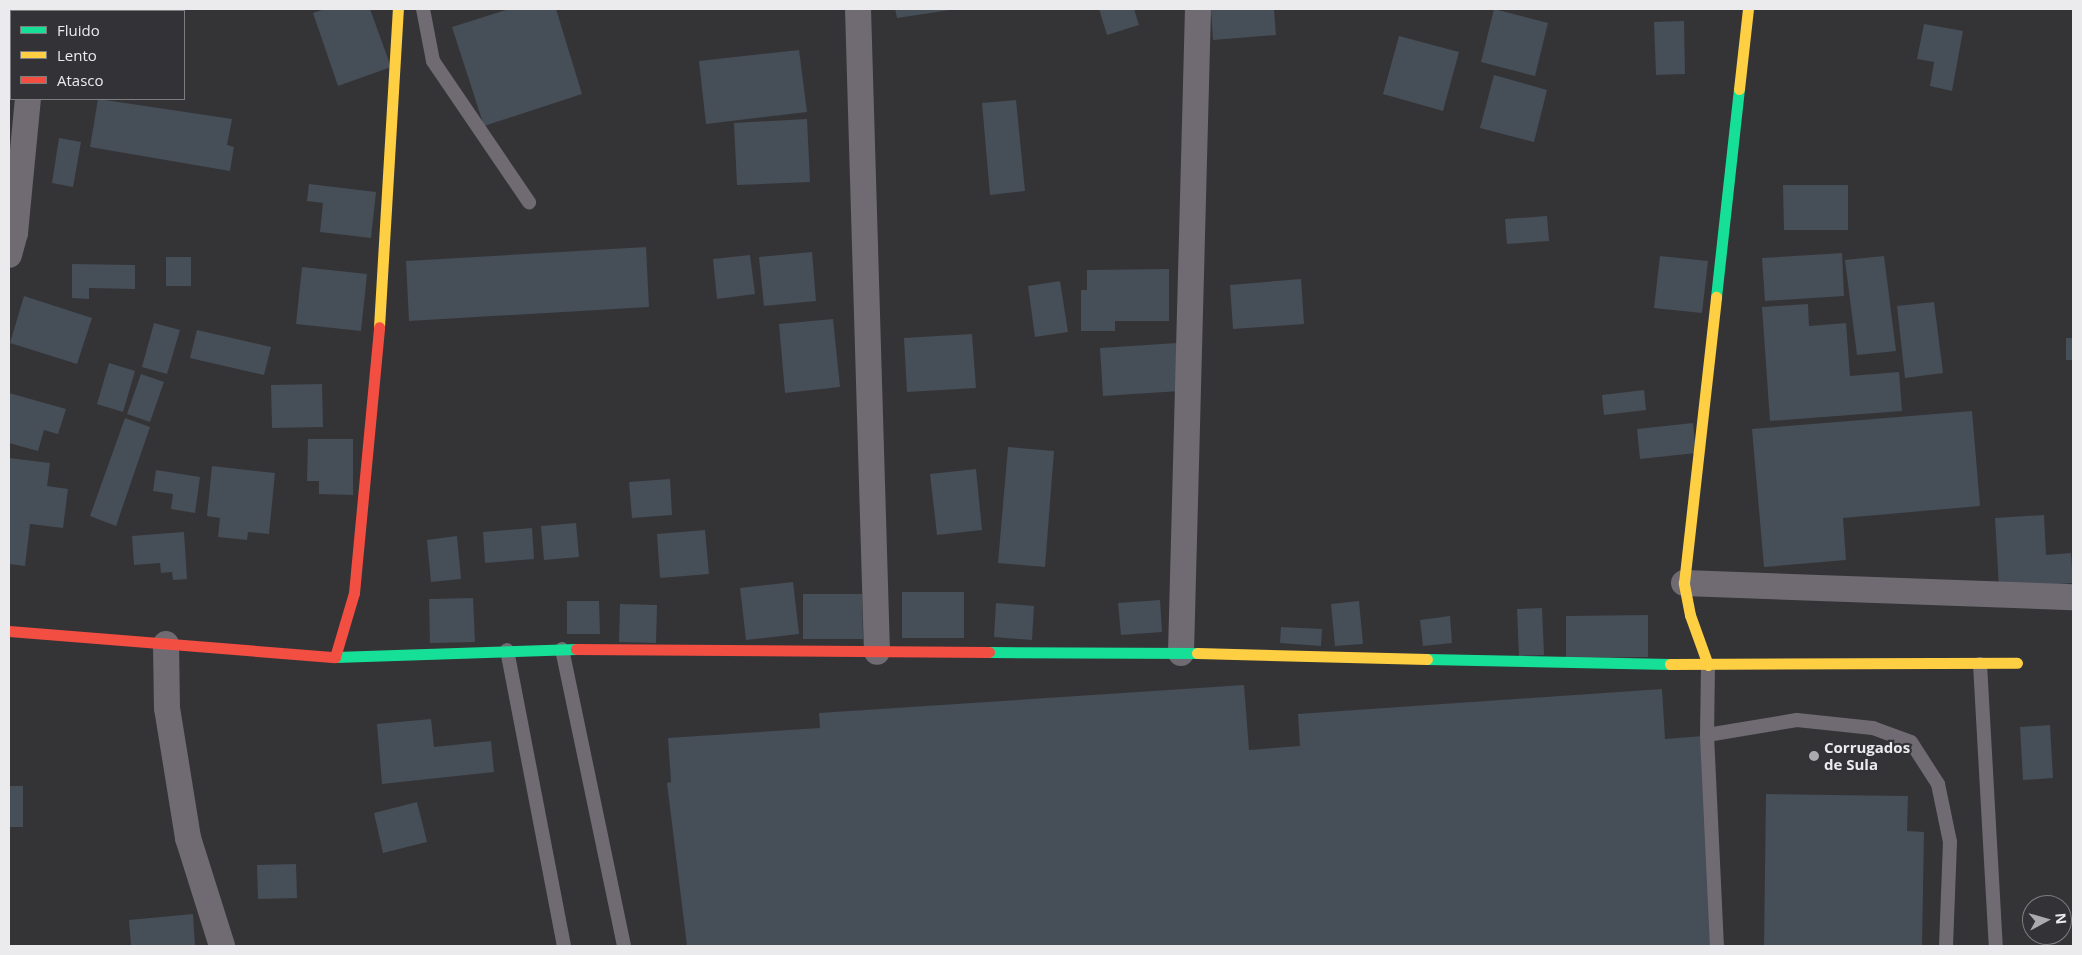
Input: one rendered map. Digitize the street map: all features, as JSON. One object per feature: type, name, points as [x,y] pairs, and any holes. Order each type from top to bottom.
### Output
[{"type":"street","points":[[335,657],[354,593],[381,302],[398,9]]},
{"type":"street","points":[[858,9],[877,652]]},
{"type":"street","points":[[1181,653],[1198,9]]},
{"type":"street","points":[[1708,665],[1690,615],[1684,582],[1748,9]]},
{"type":"street","points":[[9,254],[15,233],[28,100]]},
{"type":"street","points":[[1684,582],[2073,597]]},
{"type":"street","points":[[9,631],[335,657],[562,649],[1181,653],[1708,665],[2017,664]]},
{"type":"street","points":[[166,644],[167,708],[188,838],[222,946]]},
{"type":"lane","points":[[423,9],[433,61],[529,202]]},
{"type":"lane","points":[[562,649],[624,946]]},
{"type":"lane","points":[[507,650],[564,946]]},
{"type":"lane","points":[[1980,664],[1996,946]]},
{"type":"lane","points":[[1708,665],[1707,735],[1717,946]]},
{"type":"lane","points":[[1707,735],[1797,720],[1873,728],[1911,742],[1938,784],[1950,842],[1946,946]]},
{"type":"building","points":[[325,9],[370,9],[391,67],[338,86],[313,13]]},
{"type":"building","points":[[509,9],[556,9],[582,94],[484,126],[452,27]]},
{"type":"building","points":[[895,9],[950,9],[950,10],[897,18]]},
{"type":"building","points":[[1099,9],[1134,9],[1139,25],[1107,35]]},
{"type":"building","points":[[1211,9],[1274,9],[1276,35],[1213,40]]},
{"type":"building","points":[[1494,9],[1548,23],[1535,76],[1481,62]]},
{"type":"building","points":[[1684,21],[1685,74],[1656,75],[1654,22]]},
{"type":"building","points":[[1924,24],[1963,31],[1952,91],[1930,86],[1934,62],[1917,59]]},
{"type":"building","points":[[1399,36],[1459,52],[1443,111],[1383,94]]},
{"type":"building","points":[[799,50],[807,112],[706,124],[699,61]]},
{"type":"building","points":[[1494,75],[1547,90],[1534,142],[1480,128]]},
{"type":"building","points":[[98,100],[232,119],[227,145],[234,147],[230,171],[90,147]]},
{"type":"building","points":[[1016,100],[1025,191],[990,195],[982,103]]},
{"type":"building","points":[[807,119],[810,182],[737,185],[734,123]]},
{"type":"building","points":[[59,138],[81,142],[73,187],[52,183]]},
{"type":"building","points":[[309,184],[376,192],[371,238],[320,232],[323,203],[307,201]]},
{"type":"building","points":[[1783,185],[1848,185],[1848,230],[1784,230]]},
{"type":"building","points":[[1547,216],[1549,241],[1507,244],[1505,219]]},
{"type":"building","points":[[646,247],[649,307],[409,321],[406,261]]},
{"type":"building","points":[[812,252],[816,301],[764,306],[759,257]]},
{"type":"building","points":[[1842,253],[1844,296],[1765,301],[1762,258]]},
{"type":"building","points":[[750,255],[755,294],[717,299],[713,259]]},
{"type":"building","points":[[1660,256],[1708,261],[1702,313],[1654,308]]},
{"type":"building","points":[[1884,256],[1896,351],[1857,355],[1845,260]]},
{"type":"building","points":[[166,257],[191,257],[191,286],[166,286]]},
{"type":"building","points":[[72,264],[135,265],[135,289],[89,288],[89,299],[72,298]]},
{"type":"building","points":[[302,267],[367,274],[361,331],[296,324]]},
{"type":"building","points":[[1169,269],[1169,321],[1115,321],[1115,331],[1081,331],[1081,290],[1087,290],[1087,270]]},
{"type":"building","points":[[1301,279],[1304,324],[1233,329],[1230,285]]},
{"type":"building","points":[[1060,281],[1068,332],[1035,337],[1028,286]]},
{"type":"building","points":[[24,296],[92,318],[77,364],[10,343]]},
{"type":"building","points":[[1934,302],[1943,373],[1905,378],[1897,306]]},
{"type":"building","points":[[1808,304],[1809,326],[1846,323],[1850,376],[1899,372],[1902,411],[1770,421],[1762,307]]},
{"type":"building","points":[[833,319],[840,387],[785,393],[779,324]]},
{"type":"building","points":[[154,323],[180,330],[167,374],[142,367]]},
{"type":"building","points":[[197,330],[271,347],[264,375],[190,358]]},
{"type":"building","points":[[972,334],[976,388],[907,392],[904,338]]},
{"type":"building","points":[[2066,338],[2073,338],[2073,360],[2066,360]]},
{"type":"building","points":[[1177,343],[1180,391],[1103,396],[1100,348]]},
{"type":"building","points":[[109,363],[135,371],[123,412],[97,404]]},
{"type":"building","points":[[141,374],[164,382],[150,422],[127,414]]},
{"type":"building","points":[[322,384],[323,427],[272,428],[271,385]]},
{"type":"building","points":[[1644,390],[1646,410],[1604,415],[1602,395]]},
{"type":"building","points":[[9,393],[66,409],[58,434],[44,430],[38,451],[9,443]]},
{"type":"building","points":[[1972,411],[1980,506],[1843,518],[1846,560],[1764,567],[1752,429]]},
{"type":"building","points":[[125,418],[150,427],[116,526],[90,516]]},
{"type":"building","points":[[1693,423],[1696,453],[1640,459],[1637,429]]},
{"type":"building","points":[[308,439],[353,439],[353,495],[319,494],[319,481],[307,481]]},
{"type":"building","points":[[1008,447],[1054,451],[1045,567],[998,563]]},
{"type":"building","points":[[9,458],[50,463],[47,486],[68,489],[63,528],[30,524],[25,566],[9,564]]},
{"type":"building","points":[[212,466],[275,473],[269,534],[248,532],[247,540],[218,537],[220,518],[207,516]]},
{"type":"building","points":[[976,469],[982,530],[937,535],[930,474]]},
{"type":"building","points":[[156,470],[200,477],[195,513],[171,509],[173,494],[153,491]]},
{"type":"building","points":[[670,479],[672,515],[632,518],[629,482]]},
{"type":"building","points":[[2044,515],[2046,555],[2071,553],[2073,583],[1999,588],[1995,518]]},
{"type":"building","points":[[576,523],[579,557],[544,560],[541,526]]},
{"type":"building","points":[[532,528],[534,559],[485,563],[483,532]]},
{"type":"building","points":[[705,530],[709,574],[660,578],[657,534]]},
{"type":"building","points":[[184,532],[187,579],[173,580],[172,572],[161,573],[160,563],[134,565],[132,536]]},
{"type":"building","points":[[457,536],[461,579],[431,582],[427,540]]},
{"type":"building","points":[[793,582],[799,634],[746,640],[740,588]]},
{"type":"building","points":[[902,592],[964,592],[964,638],[902,638]]},
{"type":"building","points":[[803,594],[862,594],[863,639],[803,639]]},
{"type":"building","points":[[473,598],[475,642],[430,643],[429,599]]},
{"type":"building","points":[[1160,600],[1162,632],[1121,635],[1118,603]]},
{"type":"building","points":[[567,601],[599,601],[600,634],[567,634]]},
{"type":"building","points":[[1359,601],[1363,644],[1335,646],[1331,604]]},
{"type":"building","points":[[996,603],[1034,606],[1032,640],[994,637]]},
{"type":"building","points":[[620,604],[657,605],[656,643],[619,642]]},
{"type":"building","points":[[1542,608],[1544,655],[1519,656],[1517,609]]},
{"type":"building","points":[[1648,615],[1648,657],[1566,658],[1566,616]]},
{"type":"building","points":[[1450,616],[1452,643],[1423,646],[1420,620]]},
{"type":"building","points":[[1281,627],[1322,629],[1321,646],[1280,643]]},
{"type":"building","points":[[1244,685],[1249,750],[1300,746],[1298,714],[1662,689],[1665,739],[1703,736],[1712,946],[687,946],[667,783],[671,782],[668,738],[820,728],[819,713]]},
{"type":"building","points":[[431,719],[434,747],[491,741],[494,772],[382,784],[377,724]]},
{"type":"building","points":[[2050,725],[2053,778],[2023,780],[2020,727]]},
{"type":"building","points":[[9,786],[23,786],[23,827],[9,827]]},
{"type":"building","points":[[1766,794],[1908,796],[1907,831],[1924,832],[1922,946],[1764,946]]},
{"type":"building","points":[[417,802],[427,842],[383,853],[374,813]]},
{"type":"building","points":[[296,864],[297,898],[258,899],[257,865]]},
{"type":"building","points":[[193,914],[195,946],[131,946],[129,920]]},
{"type":"traffic: fast","points":[[1716,297],[1739,89]]},
{"type":"traffic: fast","points":[[335,657],[576,649]]},
{"type":"traffic: fast","points":[[989,652],[1197,653]]},
{"type":"traffic: fast","points":[[1427,659],[1670,664]]},
{"type":"traffic: slow","points":[[379,327],[398,9]]},
{"type":"traffic: slow","points":[[1739,89],[1748,9]]},
{"type":"traffic: slow","points":[[1708,665],[1690,615],[1684,583],[1716,297]]},
{"type":"traffic: slow","points":[[1197,653],[1427,659]]},
{"type":"traffic: slow","points":[[1670,664],[2017,663]]},
{"type":"traffic: jam","points":[[335,657],[354,593],[379,327]]},
{"type":"traffic: jam","points":[[9,631],[335,657]]},
{"type":"traffic: jam","points":[[576,649],[989,652]]},
{"type":"place","name":"Corrugados de Sula","points":[[1814,756]]}]
